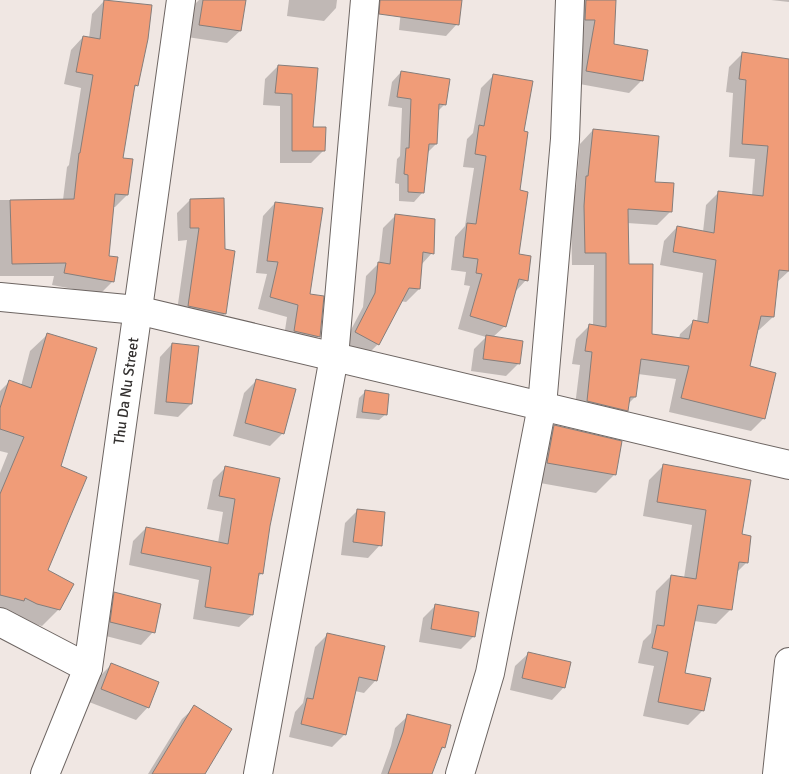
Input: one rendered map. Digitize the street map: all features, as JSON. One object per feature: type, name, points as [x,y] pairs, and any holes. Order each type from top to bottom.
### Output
[{"type":"street","name":"Thu Da Nu Street","points":[[45,774],[88,668],[181,0]]},
{"type":"street","points":[[258,774],[334,357],[365,0]]},
{"type":"street","points":[[460,774],[490,673],[542,406],[565,139],[570,0]]},
{"type":"street","points":[[0,297],[137,310],[789,465]]},
{"type":"street","points":[[0,622],[88,668]]},
{"type":"street","points":[[777,774],[789,662]]},
{"type":"building","points":[[104,0],[152,5],[148,39],[138,86],[135,85],[123,158],[133,159],[128,195],[115,194],[109,256],[118,257],[114,282],[64,273],[66,263],[12,264],[10,200],[74,199],[79,153],[93,75],[76,72],[83,36],[100,39]]},
{"type":"building","points":[[203,0],[246,0],[241,31],[199,25]]},
{"type":"building","points":[[380,0],[462,0],[459,25],[379,14]]},
{"type":"building","points":[[586,0],[616,0],[614,44],[648,50],[643,81],[586,71],[595,20],[585,20]]},
{"type":"building","points":[[742,52],[789,59],[789,271],[779,270],[774,317],[761,316],[750,366],[776,373],[765,419],[681,398],[689,366],[641,359],[636,397],[630,397],[628,411],[587,401],[592,352],[585,351],[589,324],[606,327],[606,253],[585,253],[584,206],[593,129],[659,136],[655,182],[674,183],[672,212],[628,209],[629,264],[653,264],[652,334],[689,339],[693,320],[708,323],[716,260],[673,252],[677,226],[714,233],[718,191],[763,196],[768,146],[742,144],[746,80],[739,79]]},
{"type":"building","points":[[278,65],[318,68],[313,127],[326,127],[325,151],[292,151],[292,94],[275,93]]},
{"type":"building","points":[[401,71],[450,79],[446,105],[439,104],[437,144],[429,144],[424,193],[408,192],[408,175],[404,174],[406,148],[409,148],[411,99],[397,97]]},
{"type":"building","points":[[493,74],[533,81],[524,131],[528,132],[520,190],[528,192],[519,254],[531,256],[528,281],[519,279],[506,327],[470,316],[482,274],[476,273],[478,259],[463,257],[467,223],[476,224],[486,156],[475,154],[479,125],[484,126]]},
{"type":"building","points":[[224,198],[225,249],[235,251],[226,314],[188,306],[199,228],[190,228],[190,199]]},
{"type":"building","points":[[275,202],[323,208],[310,294],[324,296],[320,337],[294,331],[298,305],[270,297],[278,262],[267,261]]},
{"type":"building","points":[[395,214],[435,219],[434,254],[423,252],[420,289],[409,288],[379,345],[355,332],[375,293],[378,262],[390,264]]},
{"type":"building","points":[[47,333],[97,348],[61,466],[87,477],[48,570],[74,584],[60,610],[37,604],[25,598],[24,601],[0,595],[0,494],[24,437],[0,429],[0,408],[9,380],[31,388]]},
{"type":"building","points":[[486,335],[523,341],[520,364],[483,359]]},
{"type":"building","points":[[172,343],[199,346],[192,404],[166,402]]},
{"type":"building","points":[[256,379],[296,389],[284,434],[245,423]]},
{"type":"building","points":[[365,390],[389,394],[387,415],[362,412]]},
{"type":"building","points":[[554,425],[622,441],[616,475],[547,463]]},
{"type":"building","points":[[663,464],[751,480],[742,534],[751,536],[748,563],[739,562],[732,610],[698,605],[685,673],[711,678],[704,711],[658,702],[668,652],[652,648],[657,625],[664,626],[671,575],[696,579],[706,510],[657,502]]},
{"type":"building","points":[[225,466],[280,478],[263,574],[259,573],[253,615],[205,607],[211,567],[141,553],[146,527],[228,544],[235,499],[219,496]]},
{"type":"building","points":[[357,509],[385,512],[382,546],[353,542]]},
{"type":"building","points":[[114,592],[161,604],[155,633],[110,622]]},
{"type":"building","points":[[435,604],[479,612],[475,637],[431,629]]},
{"type":"building","points":[[327,633],[385,646],[377,681],[359,677],[346,735],[301,724],[307,698],[313,699]]},
{"type":"building","points":[[528,652],[571,662],[565,688],[522,678]]},
{"type":"building","points":[[111,663],[159,682],[149,708],[101,689]]},
{"type":"building","points":[[194,705],[232,729],[205,774],[152,774]]},
{"type":"building","points":[[407,714],[451,725],[445,748],[442,747],[432,774],[388,774],[403,732]]}]
